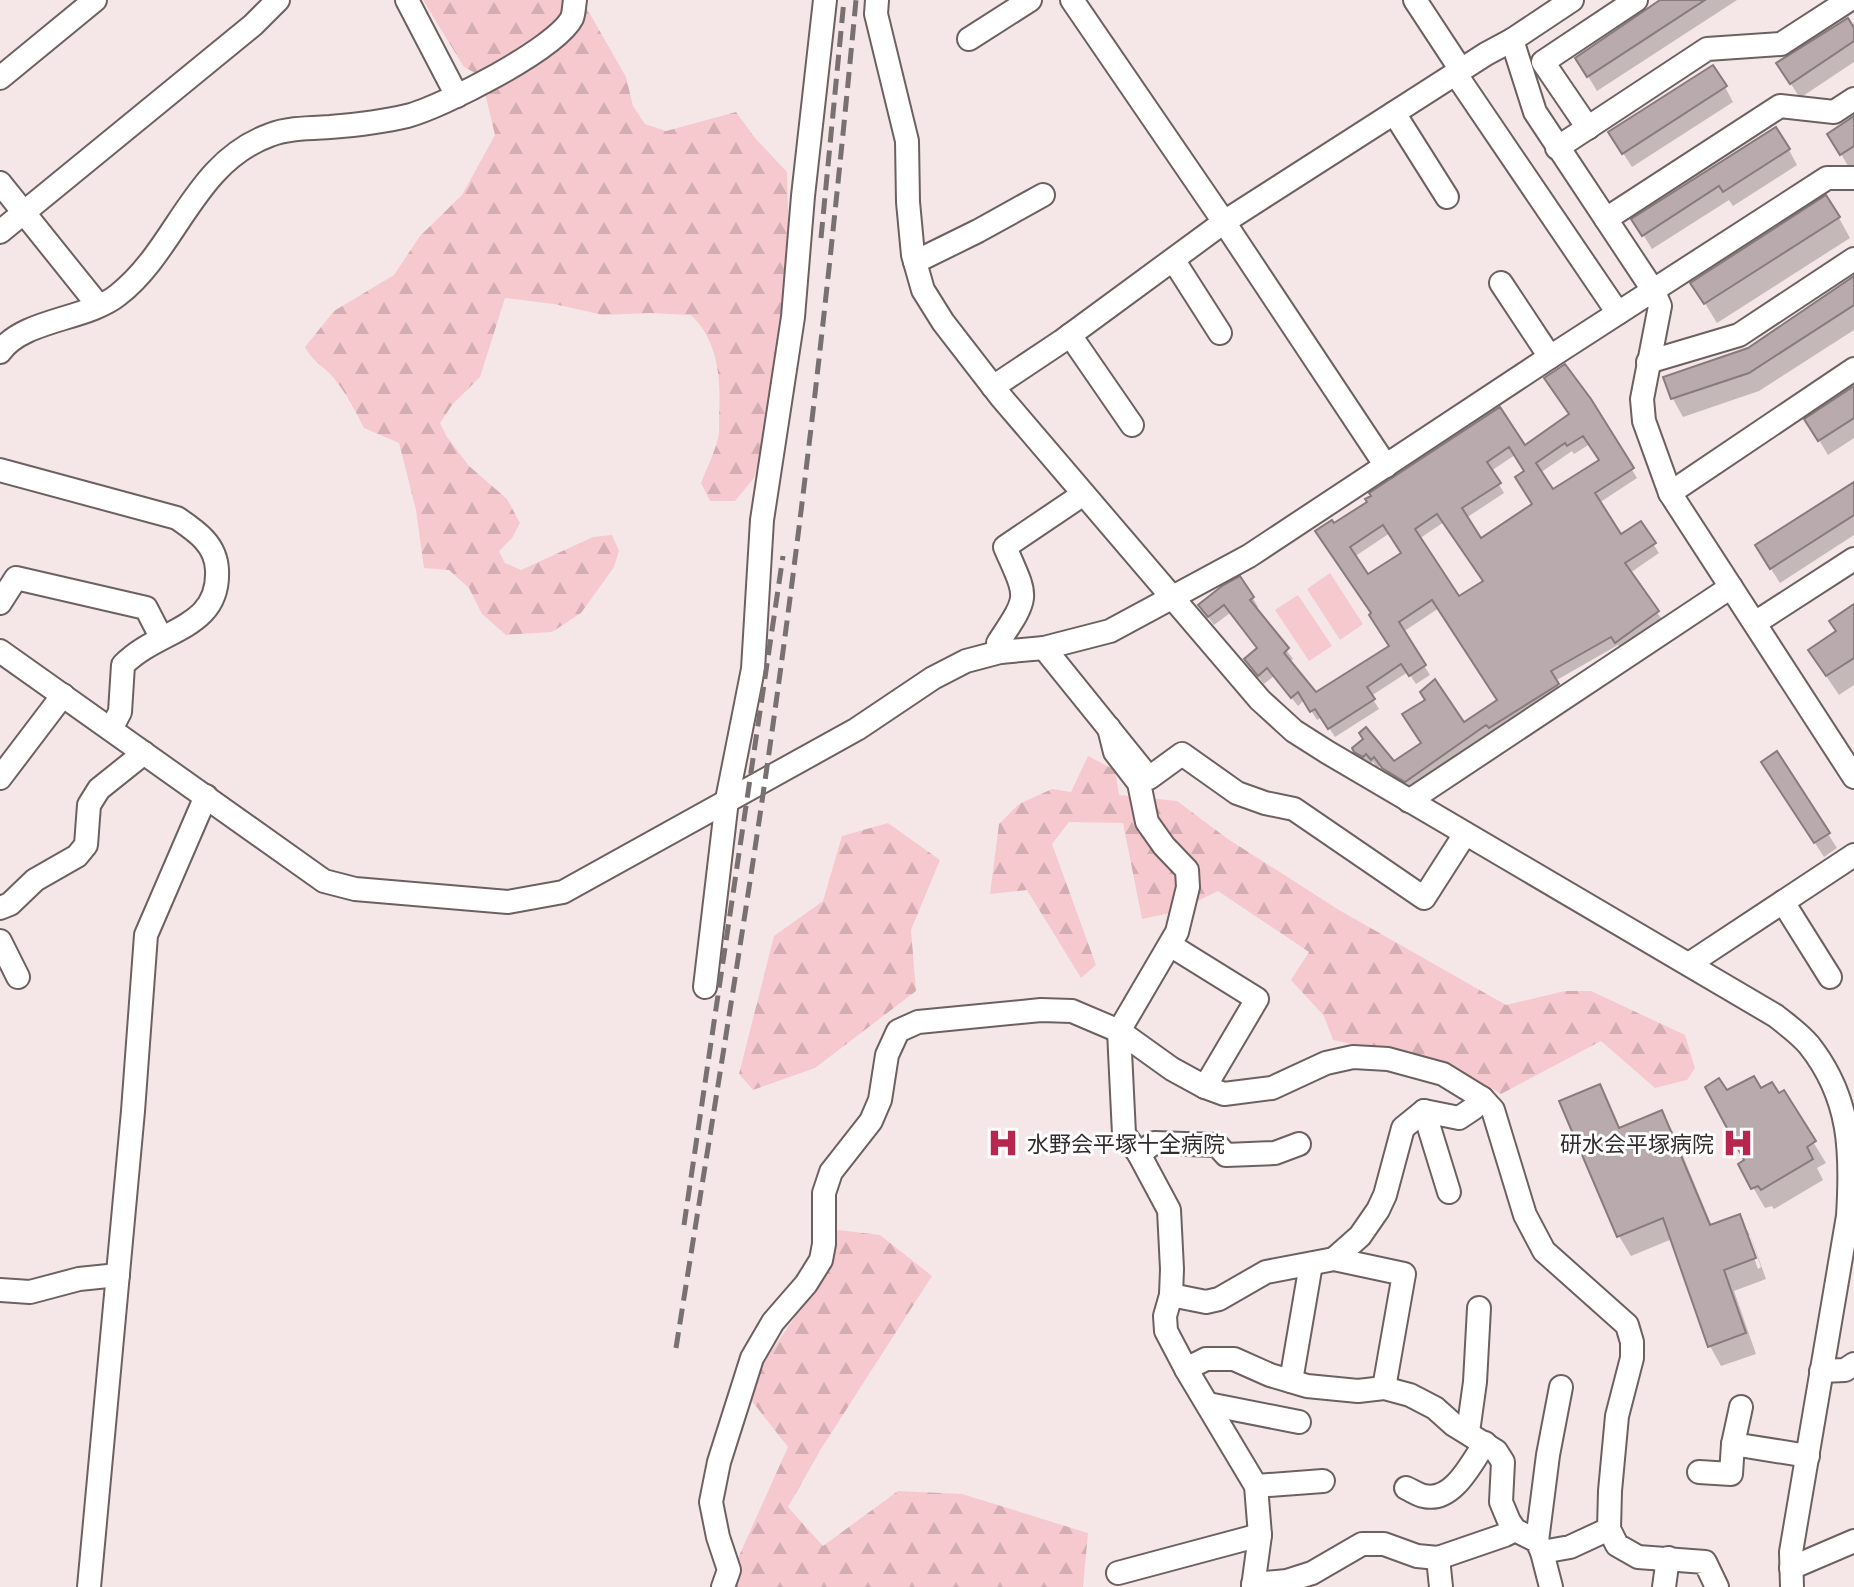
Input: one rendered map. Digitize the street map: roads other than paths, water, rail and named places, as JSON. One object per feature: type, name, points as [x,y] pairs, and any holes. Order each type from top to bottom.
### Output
[{"type":"street","points":[[0,78],[95,0]]},
{"type":"street","points":[[0,232],[253,25],[278,0]]},
{"type":"street","points":[[407,0],[457,96]]},
{"type":"street","points":[[0,352],[6,343],[34,329],[116,298],[136,280],[211,175],[237,152],[271,134],[358,125],[408,116],[457,96],[549,42],[571,18],[575,0]]},
{"type":"street","points":[[705,987],[727,800],[753,669],[762,520],[793,317],[825,0]]},
{"type":"street","points":[[877,0],[876,14],[907,141],[908,202],[915,262],[923,290],[943,322],[993,387],[1260,700],[1294,731],[1776,1016],[1807,1042],[1827,1071],[1844,1112],[1853,1163],[1848,1216],[1821,1371],[1791,1577]]},
{"type":"street","points":[[969,39],[1030,0]]},
{"type":"street","points":[[1072,0],[1386,466]]},
{"type":"street","points":[[1415,0],[1458,72],[1618,313]]},
{"type":"street","points":[[993,387],[1174,261],[1224,222],[1572,0]]},
{"type":"street","points":[[1588,128],[1543,62],[1636,0]]},
{"type":"street","points":[[1557,148],[1707,49],[1781,44],[1849,0]]},
{"type":"street","points":[[1512,40],[1535,112],[1653,290],[1660,306],[1642,399],[1644,421],[1670,493],[1854,777]]},
{"type":"street","points":[[1606,219],[1780,106],[1834,112],[1854,99]]},
{"type":"street","points":[[1394,113],[1447,197]]},
{"type":"street","points":[[0,651],[324,881],[355,889],[508,902],[563,892],[857,729],[933,678],[966,661],[1000,652],[1044,648],[1110,631],[1249,556],[1827,178],[1854,178]]},
{"type":"street","points":[[0,183],[98,305]]},
{"type":"street","points":[[915,262],[1043,195]]},
{"type":"street","points":[[1648,362],[1739,335],[1854,259]]},
{"type":"street","points":[[1174,261],[1220,333]]},
{"type":"street","points":[[1501,283],[1550,357]]},
{"type":"street","points":[[1070,335],[1132,425]]},
{"type":"street","points":[[1670,493],[1854,369]]},
{"type":"street","points":[[0,470],[177,518],[203,535],[217,561],[218,587],[210,607],[198,618],[136,651],[123,665],[120,712],[111,729]]},
{"type":"street","points":[[1000,652],[998,643],[1021,608],[1024,592],[1005,547],[1082,495]]},
{"type":"street","points":[[1755,623],[1854,559]]},
{"type":"street","points":[[0,603],[16,578],[146,608],[161,637]]},
{"type":"street","points":[[1409,801],[1731,587]]},
{"type":"street","points":[[1044,648],[1149,778],[1182,754],[1237,793],[1294,809],[1424,898],[1465,834]]},
{"type":"street","points":[[0,778],[63,695]]},
{"type":"street","points":[[1109,728],[1115,752],[1139,783],[1147,822],[1187,870],[1188,887],[1177,932],[1119,1031],[1124,1134],[1139,1154],[1169,1210],[1171,1295],[1165,1316],[1166,1331],[1256,1486],[1260,1535],[1253,1585],[1287,1581],[1312,1573],[1362,1544],[1384,1544],[1417,1556],[1438,1558],[1515,1530]]},
{"type":"street","points":[[0,908],[10,904],[35,880],[77,856],[86,845],[89,805],[99,789],[144,753]]},
{"type":"street","points":[[89,1587],[146,935],[206,796]]},
{"type":"street","points":[[1689,964],[1854,855]]},
{"type":"street","points":[[1783,902],[1830,977]]},
{"type":"street","points":[[1170,945],[1257,999],[1205,1087]]},
{"type":"street","points":[[723,1587],[729,1570],[711,1502],[719,1462],[752,1358],[773,1322],[806,1284],[821,1260],[824,1193],[831,1172],[871,1121],[880,1100],[887,1055],[898,1031],[918,1022],[1041,1010],[1072,1011],[1119,1031],[1172,1069],[1224,1094],[1272,1088],[1326,1063],[1353,1057],[1388,1059],[1443,1074],[1482,1098],[1493,1110],[1525,1215],[1544,1251],[1627,1325],[1632,1358],[1617,1416],[1609,1529],[1617,1545],[1638,1557],[1705,1562],[1717,1587]]},
{"type":"street","points":[[1424,1111],[1459,1118],[1482,1098]]},
{"type":"street","points":[[1424,1111],[1449,1192]]},
{"type":"street","points":[[1334,1259],[1360,1236],[1378,1210],[1403,1128],[1424,1111]]},
{"type":"street","points":[[1139,1154],[1154,1143],[1217,1145],[1226,1155],[1275,1153],[1299,1144]]},
{"type":"street","points":[[1171,1295],[1206,1302],[1219,1299],[1266,1272],[1334,1259],[1404,1274],[1384,1388]]},
{"type":"street","points":[[1291,1381],[1311,1264]]},
{"type":"street","points":[[0,1290],[30,1292],[79,1279],[118,1275]]},
{"type":"street","points":[[1406,1488],[1424,1496],[1434,1496],[1446,1491],[1463,1476],[1476,1437],[1479,1308]]},
{"type":"street","points":[[1186,1369],[1206,1359],[1234,1359],[1307,1386],[1358,1391],[1384,1388],[1410,1395],[1496,1451],[1503,1462],[1501,1502],[1515,1530],[1540,1547],[1570,1547],[1609,1529]]},
{"type":"street","points":[[1821,1371],[1845,1370],[1854,1364]]},
{"type":"street","points":[[1551,1587],[1540,1547],[1548,1455],[1561,1387]]},
{"type":"street","points":[[1208,1404],[1299,1422]]},
{"type":"street","points":[[1699,1472],[1731,1474],[1733,1444],[1741,1407]]},
{"type":"street","points":[[1733,1444],[1808,1456]]},
{"type":"street","points":[[1256,1486],[1323,1481]]},
{"type":"street","points":[[1118,1573],[1260,1535]]},
{"type":"street","points":[[1791,1577],[1854,1541]]},
{"type":"street","points":[[1438,1558],[1441,1587]]},
{"type":"street","points":[[1664,1587],[1668,1558]]},
{"type":"railway","points":[[821,238],[844,0]]},
{"type":"railway","points":[[676,1348],[770,748],[823,321],[856,0]]},
{"type":"railway","points":[[684,1225],[783,556]]},
{"type":"place","name":"水野会平塚十全病院","points":[[1003,1143]]},
{"type":"place","name":"研水会平塚病院","points":[[1738,1143]]}]
